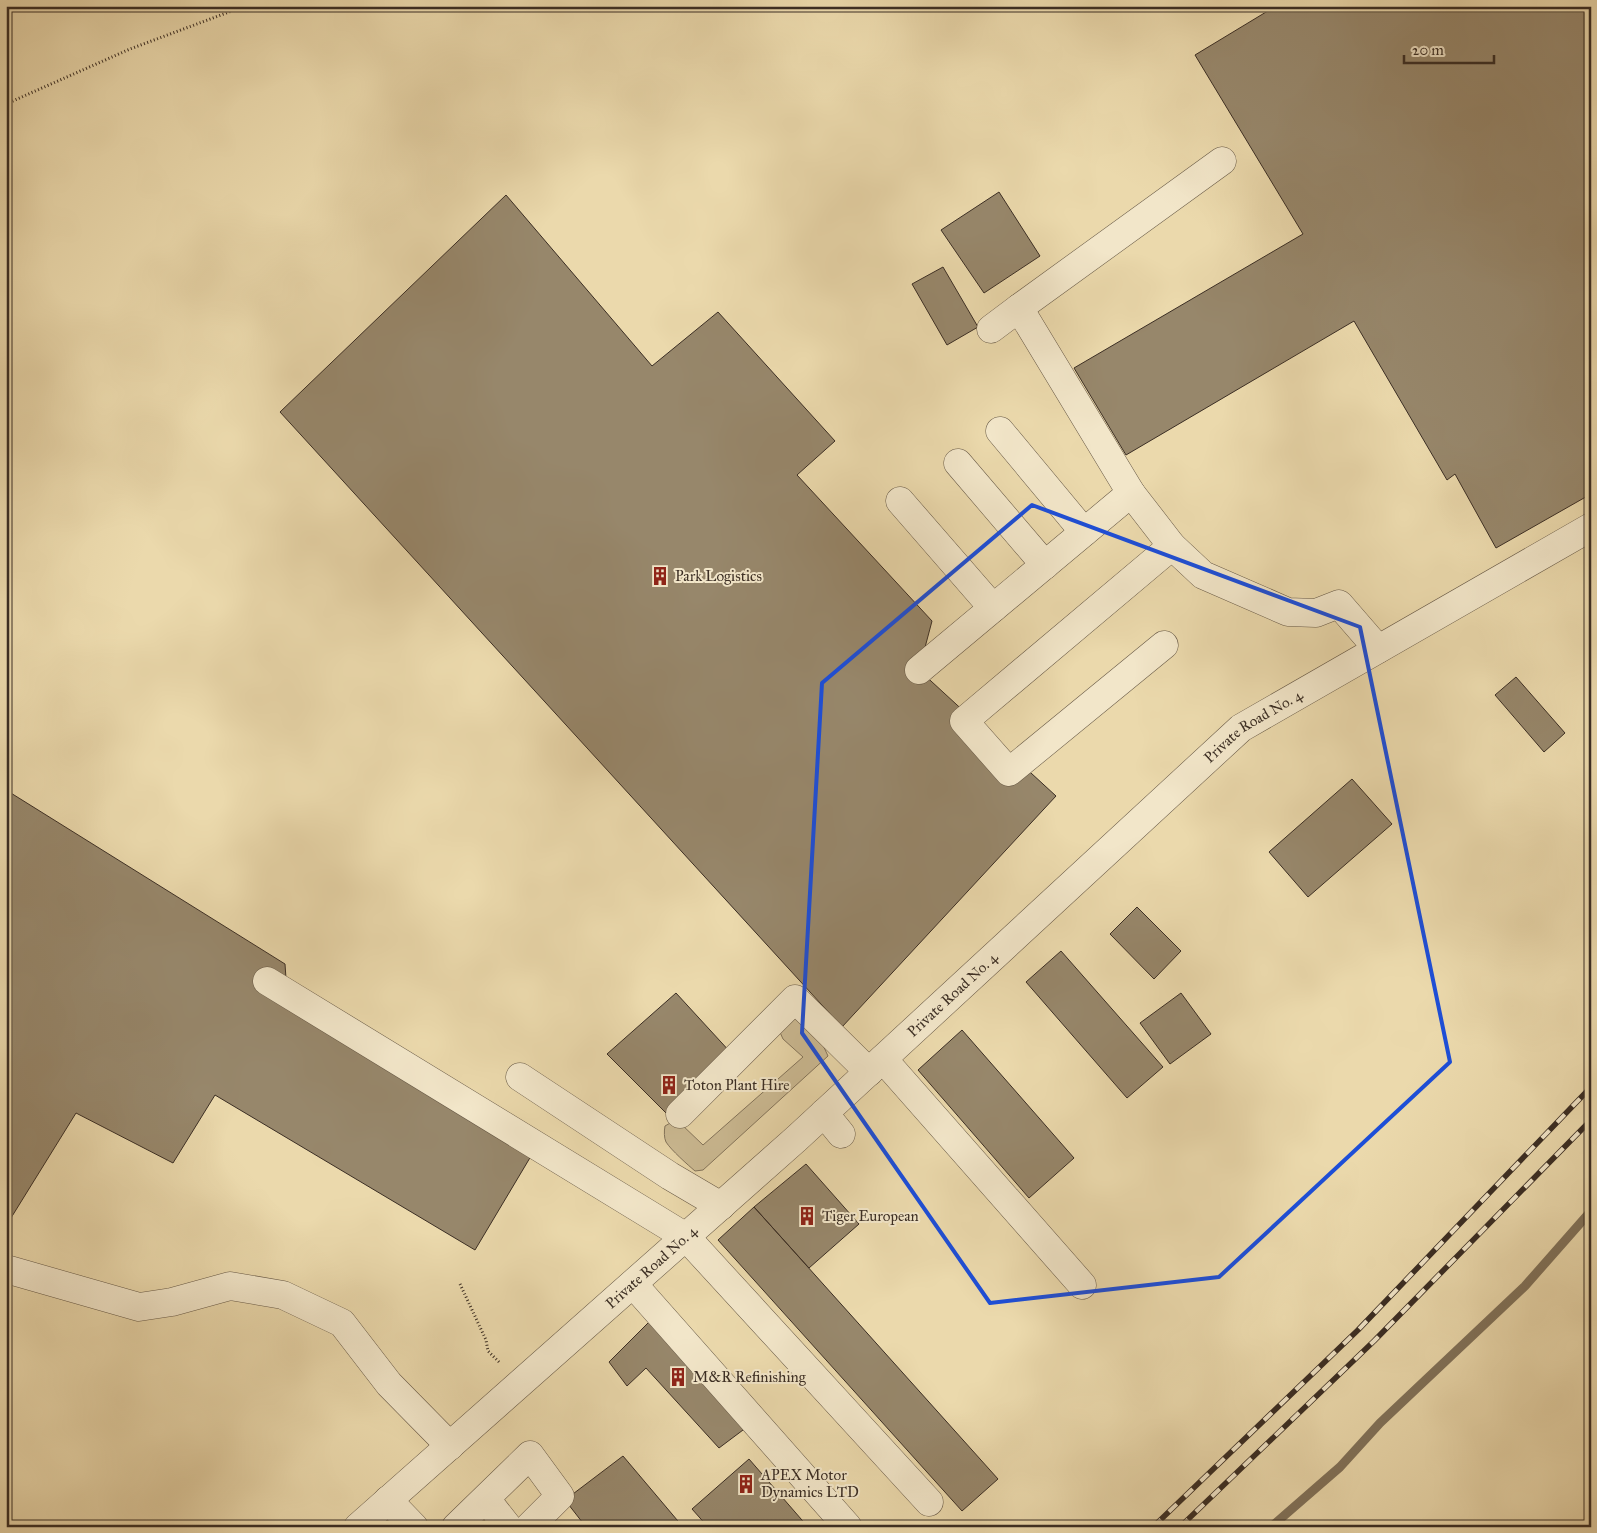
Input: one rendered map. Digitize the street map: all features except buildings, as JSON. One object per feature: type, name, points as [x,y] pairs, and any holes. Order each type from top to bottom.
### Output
[{"type":"street","points":[[991,329],[1222,161]]},
{"type":"street","points":[[1019,308],[1131,493],[1172,546],[1203,575],[1288,612],[1316,613],[1334,596],[1378,650]]},
{"type":"street","points":[[1000,431],[1084,532]]},
{"type":"street","points":[[958,463],[1045,565]]},
{"type":"street","points":[[919,670],[1131,493]]},
{"type":"street","points":[[900,501],[993,608]]},
{"type":"street","name":"Private Road No. 4","points":[[358,1527],[721,1206],[832,1123],[876,1066],[1241,728],[1591,527]]},
{"type":"street","points":[[1164,645],[1010,772],[964,721],[1172,546]]},
{"type":"street","points":[[267,981],[686,1236],[929,1502]]},
{"type":"street","points":[[680,1114],[795,999],[876,1066],[1082,1285]]},
{"type":"street","points":[[520,1076],[670,1176],[721,1206]]},
{"type":"street","points":[[6,1269],[139,1308],[172,1302],[230,1286],[283,1295],[342,1323],[389,1384],[450,1446]]},
{"type":"street","points":[[633,1284],[848,1527]]},
{"type":"street","points":[[456,1527],[530,1455],[560,1496],[529,1527]]},
{"type":"street","points":[[486,1499],[508,1527]]},
{"type":"street","points":[[388,1500],[414,1527]]},
{"type":"path","points":[[6,104],[130,49],[246,6]]},
{"type":"path","points":[[460,1284],[486,1340],[488,1351],[498,1362]]},
{"type":"highlighted area","points":[[1032,505],[1360,627],[1450,1062],[1219,1277],[990,1303],[802,1033],[822,683]]},
{"type":"shaded area","points":[[798,1016],[821,1041],[828,1056],[703,1170],[695,1171],[666,1142],[665,1126],[672,1122],[679,1122],[703,1145],[803,1057],[783,1039],[779,1030]]},
{"type":"waterway","points":[[1271,1527],[1340,1467],[1380,1423],[1525,1286],[1591,1211]]},
{"type":"railway","points":[[1153,1527],[1358,1330],[1591,1087]]},
{"type":"railway","points":[[1180,1527],[1374,1341],[1591,1120]]},
{"type":"place","name":"Park Logistics","points":[[660,576]]},
{"type":"place","name":"Toton Plant Hire","points":[[669,1085]]},
{"type":"place","name":"Tiger European","points":[[807,1216]]},
{"type":"place","name":"M&R Refinishing","points":[[678,1377]]},
{"type":"place","name":"APEX Motor Dynamics LTD","points":[[746,1484]]}]
